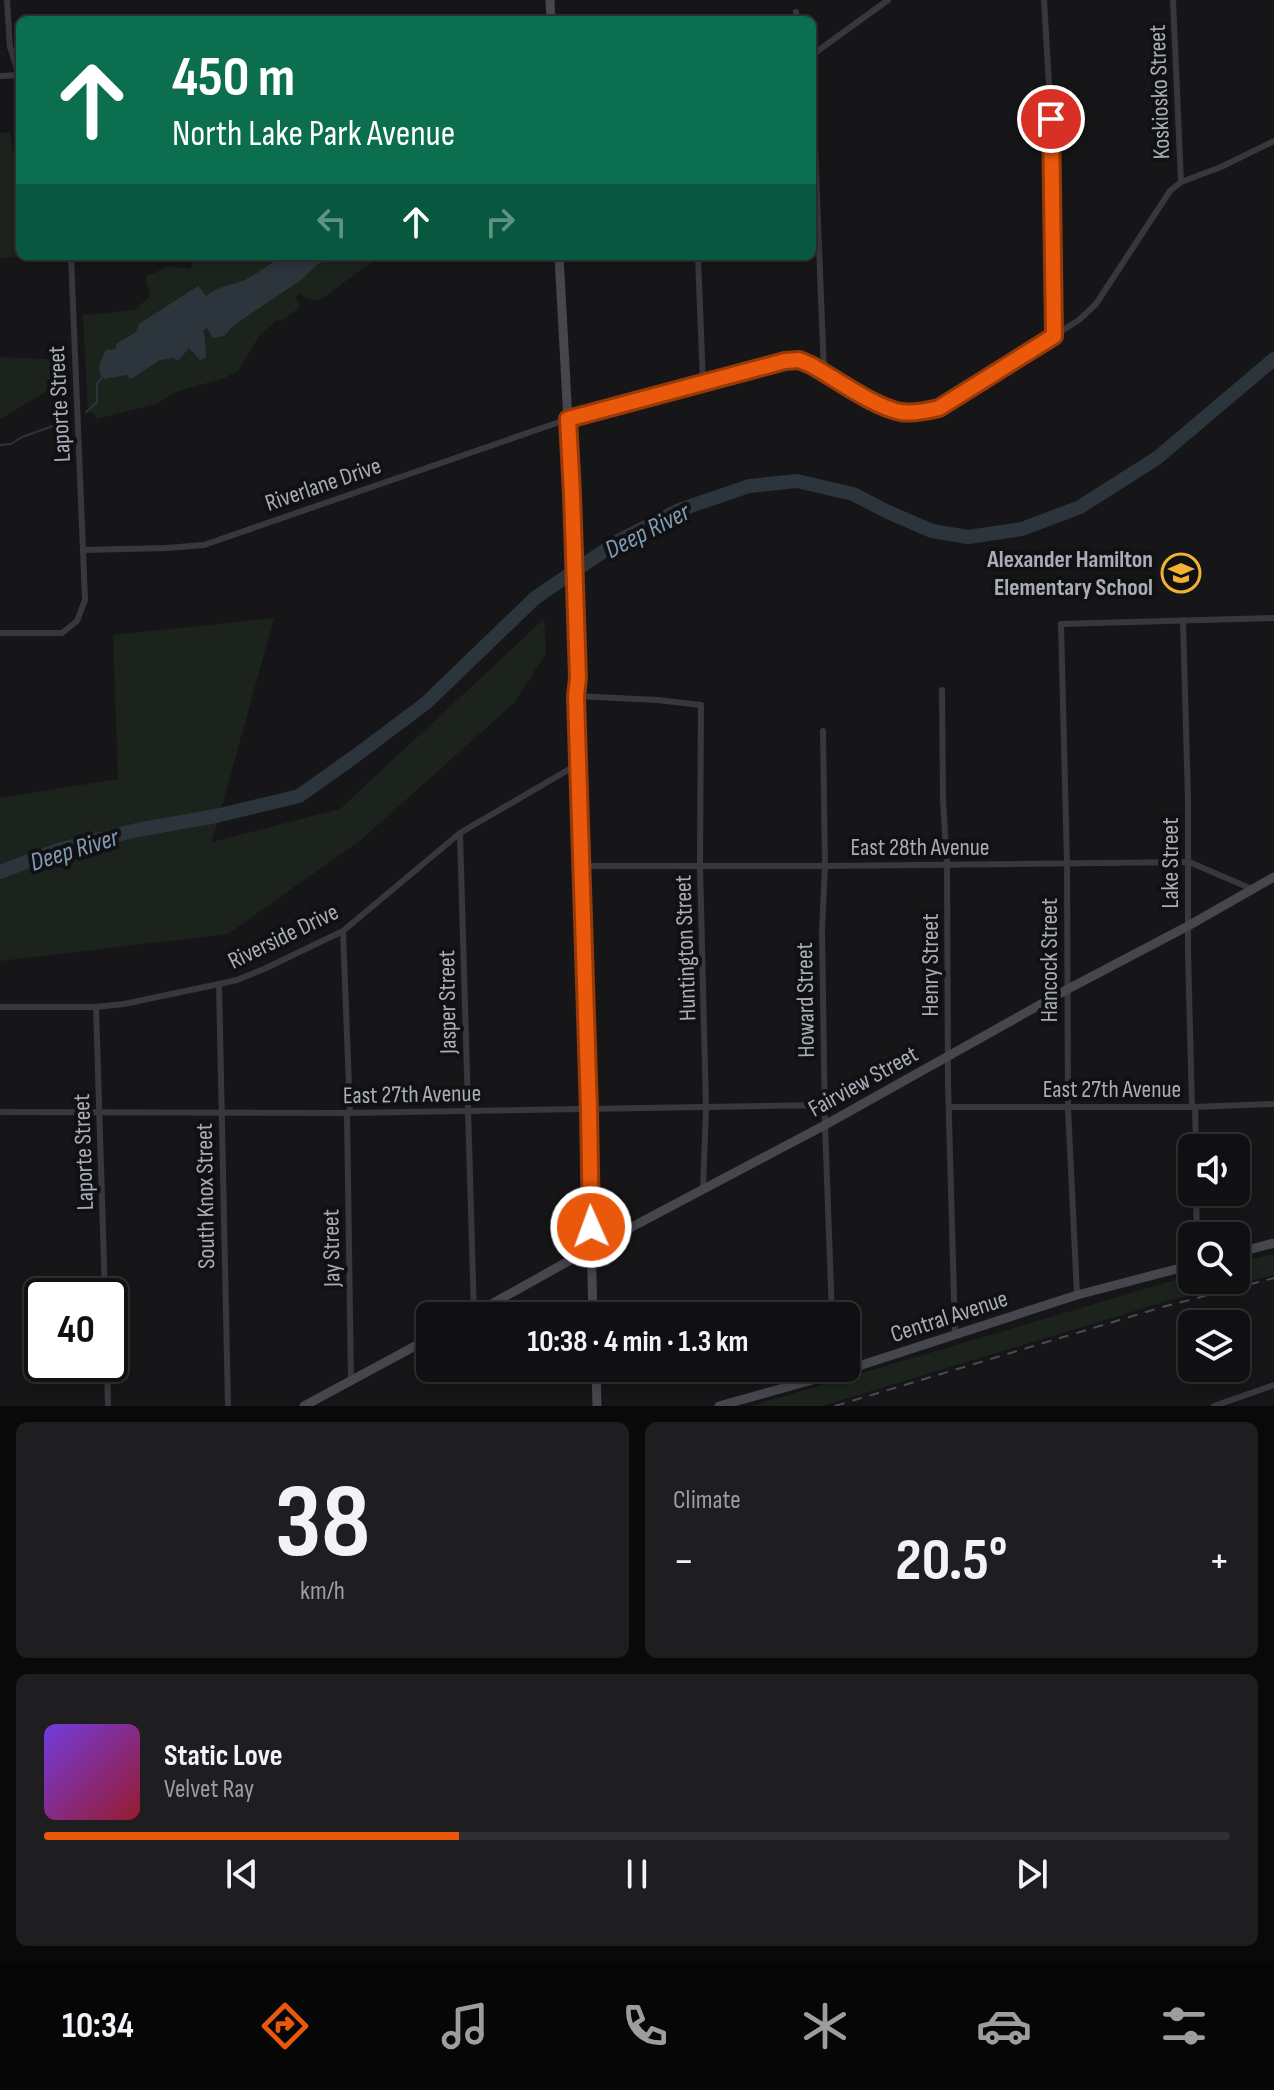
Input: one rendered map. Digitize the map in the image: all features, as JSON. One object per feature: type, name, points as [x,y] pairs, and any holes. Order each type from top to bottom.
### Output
[{"type":"street","points":[[7,0],[10,47],[16,66]]},
{"type":"street","points":[[816,52],[888,0]]},
{"type":"street","points":[[1044,0],[1051,119],[1054,336]]},
{"type":"street","name":"Koskiosko Street","points":[[1173,0],[1181,182]]},
{"type":"street","points":[[796,12],[797,16]]},
{"type":"street","points":[[1181,182],[1221,167],[1274,141]]},
{"type":"street","points":[[816,171],[824,372]]},
{"type":"street","name":"Riverlane Drive","points":[[84,550],[204,545],[568,419],[785,361],[799,360],[883,406],[902,412],[939,408],[1079,320],[1096,304],[1170,191],[1181,182]]},
{"type":"street","name":"Laporte Street","points":[[0,633],[62,633],[77,621],[85,600],[71,260]]},
{"type":"street","points":[[559,260],[578,678],[576,696],[593,1302]]},
{"type":"street","points":[[698,260],[703,384]]},
{"type":"street","points":[[1183,620],[1274,618]]},
{"type":"street","name":"Hancock Street","points":[[1077,1295],[1068,1107],[1067,864],[1061,624],[1183,620]]},
{"type":"street","name":"Lake Street","points":[[1183,620],[1195,1134]]},
{"type":"street","name":"Henry Street","points":[[942,690],[955,1335]]},
{"type":"street","name":"Huntington Street","points":[[576,696],[701,705],[700,866],[706,1108],[703,1190]]},
{"type":"street","name":"Howard Street","points":[[823,731],[825,866],[822,930],[831,1302]]},
{"type":"street","name":"Riverside Drive","points":[[0,1007],[96,1007],[161,997],[237,980],[264,969],[343,931],[460,833],[580,763]]},
{"type":"street","name":"Jasper Street","points":[[460,833],[472,1302]]},
{"type":"street","name":"East 28th Avenue","points":[[582,866],[1189,862],[1252,889]]},
{"type":"street","name":"Fairview Street","points":[[495,1302],[825,1125],[1274,877]]},
{"type":"street","name":"Jay Street","points":[[343,931],[351,1382]]},
{"type":"street","name":"South Knox Street","points":[[219,984],[228,1406]]},
{"type":"street","name":"Laporte Street","points":[[96,1007],[105,1278]]},
{"type":"street","name":"East 27th Avenue","points":[[949,1107],[1274,1104]]},
{"type":"street","name":"East 27th Avenue","points":[[0,1112],[467,1112],[825,1105]]},
{"type":"street","points":[[1250,1249],[1274,1243]]},
{"type":"street","name":"Central Avenue","points":[[860,1363],[1077,1295],[1178,1269]]},
{"type":"street","points":[[304,1406],[416,1346]]},
{"type":"street","points":[[107,1382],[108,1406]]},
{"type":"street","points":[[596,1382],[597,1406]]},
{"type":"street","name":"Central Avenue","points":[[719,1406],[798,1382]]},
{"type":"street","points":[[1214,1406],[1274,1385]]},
{"type":"shaded area","points":[[10,132],[16,169],[16,257],[0,258],[0,133]]},
{"type":"shaded area","points":[[193,260],[375,260],[320,300],[308,299],[299,293],[296,297],[300,307],[281,321],[277,320],[259,336],[238,371],[176,392],[156,404],[96,419],[95,414],[88,411],[83,315],[135,310],[150,296],[145,277],[169,266],[190,269]]},
{"type":"shaded area","points":[[326,260],[234,325],[224,336],[213,338],[207,328],[203,330],[206,357],[200,360],[189,348],[178,361],[173,358],[160,360],[131,379],[127,375],[104,379],[101,375],[100,365],[106,350],[116,349],[116,344],[136,332],[139,324],[198,286],[206,296],[248,278],[274,262]]},
{"type":"shaded area","points":[[0,357],[63,360],[66,380],[0,419]]},
{"type":"shaded area","points":[[274,618],[212,842],[340,809],[544,619],[546,653],[514,703],[362,839],[228,934],[0,961],[0,798],[118,779],[113,635]]},
{"type":"shaded area","points":[[1274,1254],[1274,1275],[1250,1281],[1250,1260]]},
{"type":"shaded area","points":[[1178,1279],[1178,1294],[1196,1294],[822,1406],[751,1406],[832,1382],[860,1382],[860,1374]]},
{"type":"waterway","name":"Deep River","points":[[0,872],[61,849],[299,796],[426,703],[535,598],[620,540],[679,510],[749,486],[797,481],[853,494],[932,531],[968,537],[1022,529],[1080,507],[1157,458],[1274,359]]},
{"type":"waterway","points":[[86,412],[97,402],[97,384],[102,377]]},
{"type":"waterway","points":[[0,445],[11,444],[53,426],[62,415],[71,411]]},
{"type":"railway","points":[[835,1406],[1166,1306],[1274,1278]]},
{"type":"place","name":"Alexander Hamilton Elementary School","points":[[1181,573]]},
{"type":"route","points":[[591,1227],[576,696],[578,678],[568,419],[785,361],[799,360],[883,406],[902,412],[939,408],[1054,336],[1051,119]]}]
